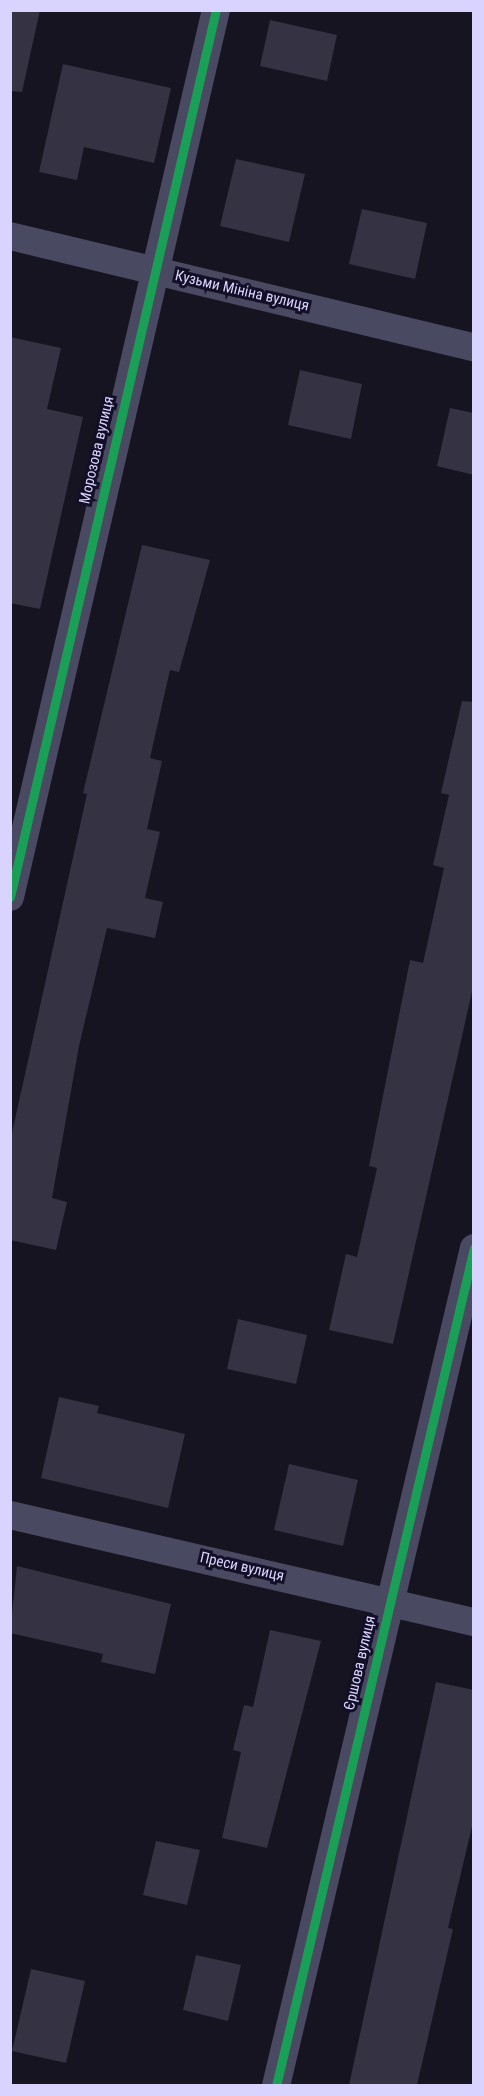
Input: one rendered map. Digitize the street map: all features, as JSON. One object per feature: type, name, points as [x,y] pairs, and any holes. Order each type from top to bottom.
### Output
[{"type":"street","name":"Морозова вулиця","points":[[10,897],[216,10]]},
{"type":"street","name":"Кузьми Мініна вулиця","points":[[10,236],[474,346]]},
{"type":"street","name":"Єршова вулиця","points":[[276,2085],[474,1248]]},
{"type":"street","name":"Преси вулиця","points":[[10,1515],[474,1622]]},
{"type":"building","points":[[10,10],[40,10],[22,92],[10,91]]},
{"type":"building","points":[[270,20],[337,35],[327,81],[260,66]]},
{"type":"building","points":[[63,64],[171,88],[154,163],[84,147],[77,180],[39,172]]},
{"type":"building","points":[[236,159],[305,174],[289,242],[220,226]]},
{"type":"building","points":[[362,209],[427,223],[415,279],[349,264]]},
{"type":"building","points":[[10,337],[61,348],[47,409],[83,417],[40,609],[10,603]]},
{"type":"building","points":[[300,370],[362,384],[351,439],[288,425]]},
{"type":"building","points":[[450,408],[474,413],[474,475],[437,466]]},
{"type":"building","points":[[142,545],[210,560],[179,672],[170,670],[150,758],[162,761],[147,829],[160,832],[145,898],[163,902],[155,938],[107,928],[79,1046],[52,1198],[67,1202],[56,1250],[10,1240],[10,1142],[87,794],[83,793]]},
{"type":"building","points":[[462,701],[474,702],[474,983],[393,1344],[329,1330],[346,1254],[357,1257],[377,1168],[369,1166],[410,960],[423,963],[444,868],[433,865],[449,795],[441,793]]},
{"type":"building","points":[[238,1319],[307,1335],[296,1384],[227,1369]]},
{"type":"building","points":[[59,1397],[99,1406],[97,1413],[185,1434],[168,1508],[41,1478]]},
{"type":"building","points":[[289,1464],[358,1480],[343,1546],[274,1530]]},
{"type":"building","points":[[17,1566],[171,1604],[155,1674],[101,1662],[103,1654],[10,1633]]},
{"type":"building","points":[[270,1630],[321,1641],[267,1848],[222,1838],[241,1752],[233,1750],[244,1705],[253,1707]]},
{"type":"building","points":[[436,1682],[474,1690],[474,1818],[448,1928],[453,1929],[417,2085],[349,2085]]},
{"type":"building","points":[[156,1841],[200,1850],[187,1905],[143,1895]]},
{"type":"building","points":[[196,1955],[241,1965],[228,2021],[183,2010]]},
{"type":"building","points":[[31,1969],[85,1981],[66,2063],[12,2051]]},
{"type":"cycle path","points":[[10,897],[216,10]]},
{"type":"cycle path","points":[[276,2086],[474,1248]]}]
